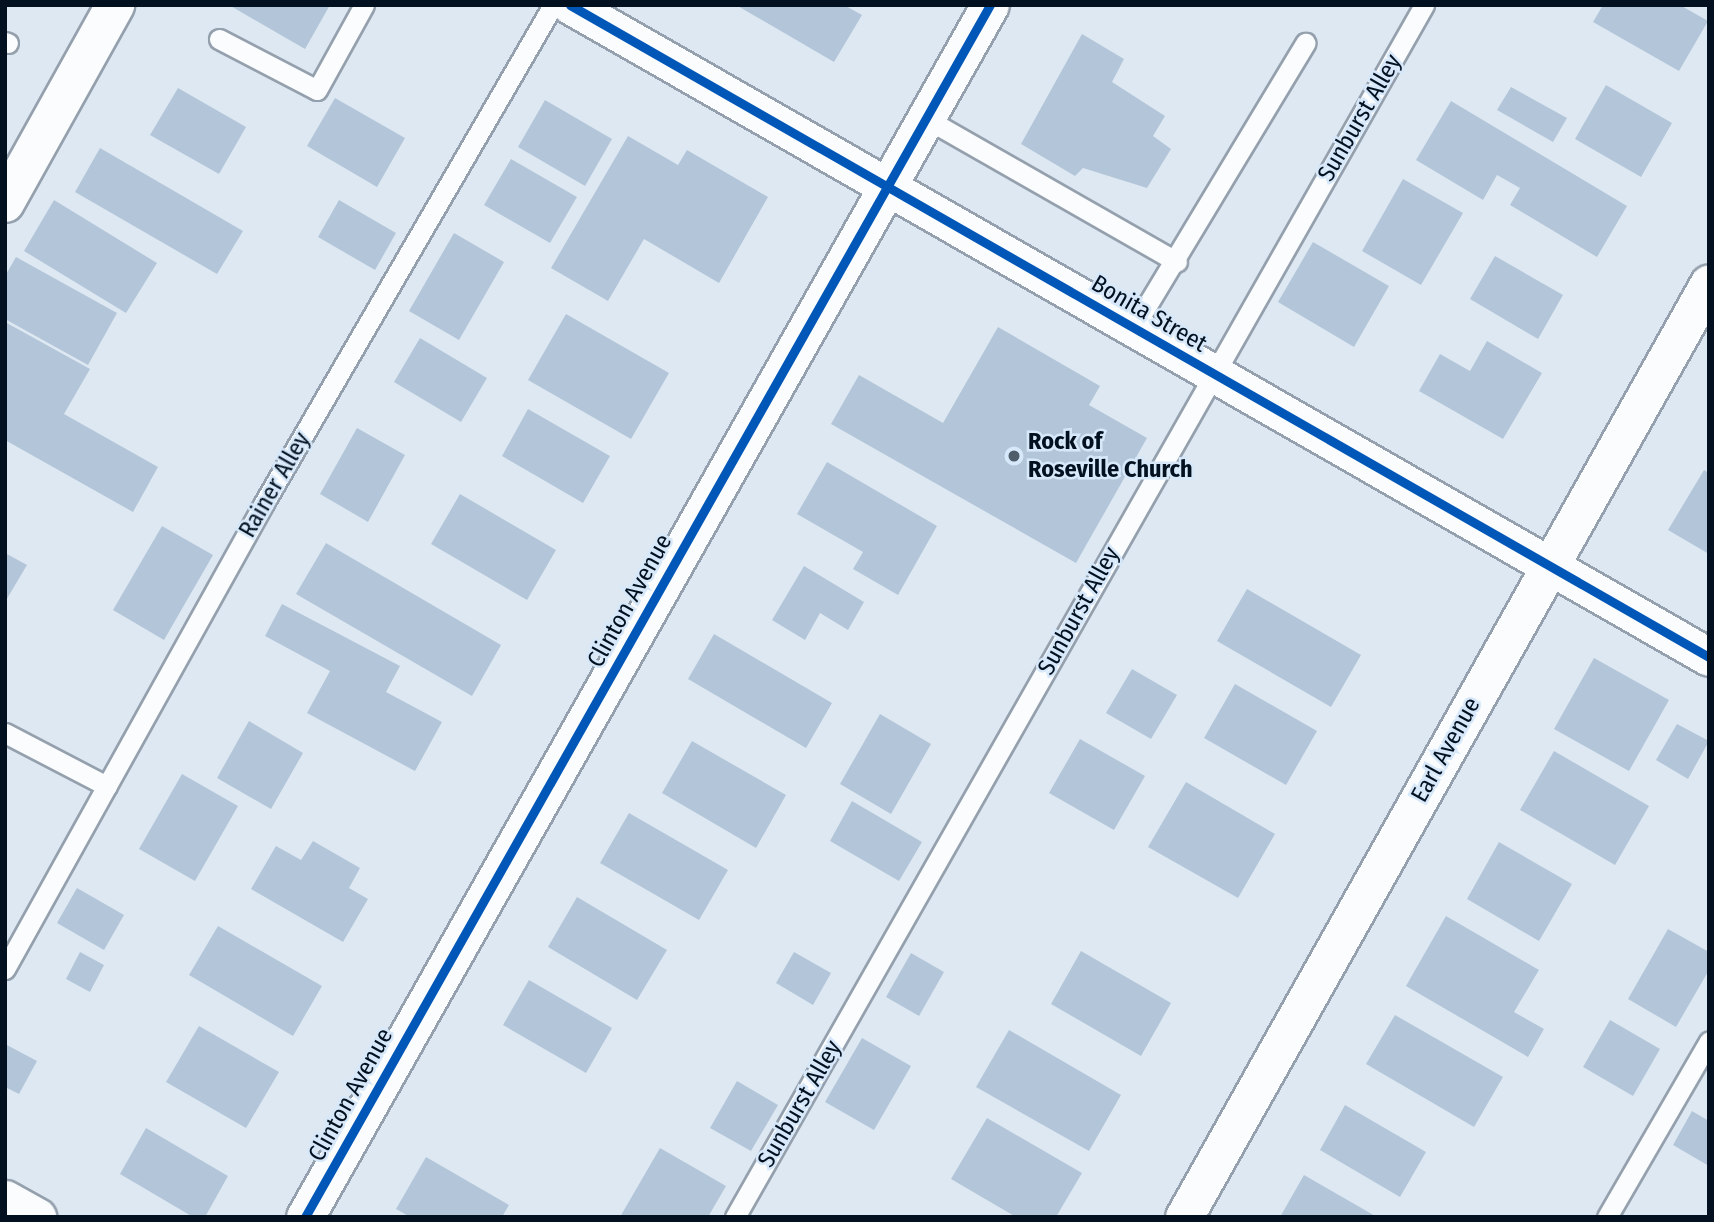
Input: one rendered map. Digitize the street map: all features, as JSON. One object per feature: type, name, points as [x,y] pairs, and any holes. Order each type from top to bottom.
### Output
[{"type":"main road","points":[[5,203],[115,5]]},
{"type":"street","name":"Bonita Street","points":[[570,5],[1549,568],[1709,657]]},
{"type":"street","name":"Clinton Avenue","points":[[305,1217],[990,5]]},
{"type":"street","name":"Earl Avenue","points":[[1184,1217],[1709,283]]},
{"type":"street","points":[[5,1199],[37,1217]]},
{"type":"lane","points":[[219,39],[317,90],[364,5]]},
{"type":"lane","name":"Rainer Alley","points":[[5,969],[553,5]]},
{"type":"lane","name":"Sunburst Alley","points":[[735,1217],[1424,5]]},
{"type":"lane","points":[[1134,327],[1177,262],[1305,43]]},
{"type":"lane","points":[[925,118],[1177,262]]},
{"type":"lane","points":[[5,733],[107,786]]},
{"type":"lane","points":[[1607,1217],[1709,1041]]},
{"type":"building","points":[[229,5],[330,5],[305,49]]},
{"type":"building","points":[[736,5],[844,5],[862,15],[834,62]]},
{"type":"building","points":[[1603,5],[1680,5],[1708,21],[1679,71],[1593,22]]},
{"type":"building","points":[[1082,34],[1124,59],[1112,82],[1165,116],[1153,136],[1171,149],[1147,188],[1083,168],[1075,176],[1021,144]]},
{"type":"building","points":[[1606,85],[1672,123],[1641,177],[1575,139]]},
{"type":"building","points":[[1511,87],[1567,118],[1553,142],[1497,110]]},
{"type":"building","points":[[178,88],[246,127],[219,174],[150,135]]},
{"type":"building","points":[[335,98],[405,138],[377,187],[307,146]]},
{"type":"building","points":[[545,100],[612,139],[585,186],[518,147]]},
{"type":"building","points":[[1451,101],[1627,206],[1597,257],[1510,205],[1520,188],[1497,175],[1483,200],[1416,160]]},
{"type":"building","points":[[628,136],[678,165],[687,150],[768,197],[719,283],[644,239],[608,301],[551,268]]},
{"type":"building","points":[[100,148],[243,231],[217,274],[75,192]]},
{"type":"building","points":[[511,159],[577,197],[550,243],[484,205]]},
{"type":"building","points":[[1403,179],[1463,213],[1421,285],[1362,251]]},
{"type":"building","points":[[54,200],[157,263],[126,313],[24,251]]},
{"type":"building","points":[[339,200],[396,233],[375,270],[318,237]]},
{"type":"building","points":[[454,233],[504,262],[459,340],[409,311]]},
{"type":"building","points":[[1313,242],[1389,286],[1354,347],[1278,302]]},
{"type":"building","points":[[1495,256],[1563,295],[1538,339],[1470,299]]},
{"type":"building","points":[[16,257],[117,313],[88,365],[5,319],[5,276]]},
{"type":"building","points":[[566,314],[669,373],[631,439],[528,380]]},
{"type":"building","points":[[5,322],[90,369],[64,414],[158,467],[133,512],[5,440]]},
{"type":"building","points":[[998,327],[1100,386],[1089,405],[1147,438],[1076,563],[831,424],[859,375],[943,423]]},
{"type":"building","points":[[420,338],[487,378],[461,422],[394,382]]},
{"type":"building","points":[[1487,341],[1542,373],[1503,439],[1419,391],[1440,354],[1470,371]]},
{"type":"building","points":[[528,409],[610,456],[583,503],[502,456]]},
{"type":"building","points":[[357,428],[405,455],[368,522],[320,494]]},
{"type":"building","points":[[827,462],[937,526],[898,595],[853,569],[863,552],[797,514]]},
{"type":"building","points":[[1704,470],[1709,473],[1709,554],[1668,530]]},
{"type":"building","points":[[460,494],[556,550],[527,600],[431,544]]},
{"type":"building","points":[[162,526],[213,555],[164,640],[113,610]]},
{"type":"building","points":[[326,543],[501,645],[472,696],[296,594]]},
{"type":"building","points":[[5,553],[27,565],[5,602]]},
{"type":"building","points":[[804,566],[864,602],[848,630],[820,613],[805,640],[772,620]]},
{"type":"building","points":[[1247,589],[1361,655],[1331,707],[1217,641]]},
{"type":"building","points":[[282,604],[400,666],[386,692],[442,722],[415,771],[307,713],[330,671],[265,636]]},
{"type":"building","points":[[714,634],[832,703],[806,748],[688,679]]},
{"type":"building","points":[[1594,658],[1669,700],[1629,771],[1554,729]]},
{"type":"building","points":[[1132,669],[1177,695],[1151,739],[1106,713]]},
{"type":"building","points":[[1235,684],[1317,731],[1286,785],[1204,738]]},
{"type":"building","points":[[880,714],[931,744],[891,814],[840,784]]},
{"type":"building","points":[[249,721],[303,753],[271,809],[217,778]]},
{"type":"building","points":[[1677,724],[1709,741],[1688,779],[1656,760]]},
{"type":"building","points":[[1080,739],[1145,776],[1114,830],[1049,793]]},
{"type":"building","points":[[692,741],[786,795],[756,848],[662,793]]},
{"type":"building","points":[[1554,751],[1649,806],[1615,865],[1520,810]]},
{"type":"building","points":[[182,774],[238,806],[195,881],[139,849]]},
{"type":"building","points":[[1186,782],[1275,834],[1238,898],[1148,847]]},
{"type":"building","points":[[852,801],[922,842],[899,881],[830,841]]},
{"type":"building","points":[[629,813],[728,870],[699,920],[600,863]]},
{"type":"building","points":[[313,841],[360,868],[349,888],[368,899],[343,942],[251,889],[276,846],[301,860]]},
{"type":"building","points":[[1499,842],[1572,884],[1539,941],[1467,899]]},
{"type":"building","points":[[77,888],[124,915],[104,950],[57,923]]},
{"type":"building","points":[[577,897],[667,950],[637,1000],[548,947]]},
{"type":"building","points":[[1446,916],[1539,970],[1514,1012],[1544,1029],[1528,1057],[1406,986]]},
{"type":"building","points":[[218,926],[322,986],[293,1036],[189,975]]},
{"type":"building","points":[[1668,929],[1709,952],[1709,970],[1676,1027],[1628,999]]},
{"type":"building","points":[[1081,951],[1171,1003],[1141,1056],[1051,1004]]},
{"type":"building","points":[[80,952],[104,965],[90,992],[66,979]]},
{"type":"building","points":[[794,952],[831,973],[813,1005],[776,983]]},
{"type":"building","points":[[911,953],[944,972],[919,1016],[886,997]]},
{"type":"building","points":[[529,980],[612,1028],[586,1073],[503,1025]]},
{"type":"building","points":[[1395,1015],[1503,1077],[1474,1127],[1366,1064]]},
{"type":"building","points":[[1610,1020],[1660,1049],[1633,1096],[1583,1067]]},
{"type":"building","points":[[199,1026],[279,1072],[246,1128],[166,1082]]},
{"type":"building","points":[[1009,1030],[1121,1095],[1089,1151],[976,1087]]},
{"type":"building","points":[[862,1038],[911,1066],[874,1130],[825,1102]]},
{"type":"building","points":[[5,1044],[37,1061],[19,1094],[5,1087]]},
{"type":"building","points":[[737,1081],[778,1105],[751,1151],[710,1128]]},
{"type":"building","points":[[1345,1105],[1426,1152],[1400,1197],[1320,1150]]},
{"type":"building","points":[[1692,1111],[1709,1121],[1709,1166],[1673,1145]]},
{"type":"building","points":[[987,1118],[1082,1173],[1056,1217],[1016,1217],[951,1179]]},
{"type":"building","points":[[146,1128],[228,1176],[205,1217],[193,1217],[120,1174]]},
{"type":"building","points":[[660,1148],[726,1186],[708,1217],[620,1217]]},
{"type":"building","points":[[426,1157],[509,1205],[502,1217],[410,1217],[396,1209]]},
{"type":"building","points":[[1304,1175],[1377,1217],[1280,1217]]},
{"type":"cycle path","points":[[570,5],[1709,657]]},
{"type":"cycle path","points":[[305,1217],[990,5]]},
{"type":"place","name":"Rock of Roseville Church","points":[[1014,456]]}]
